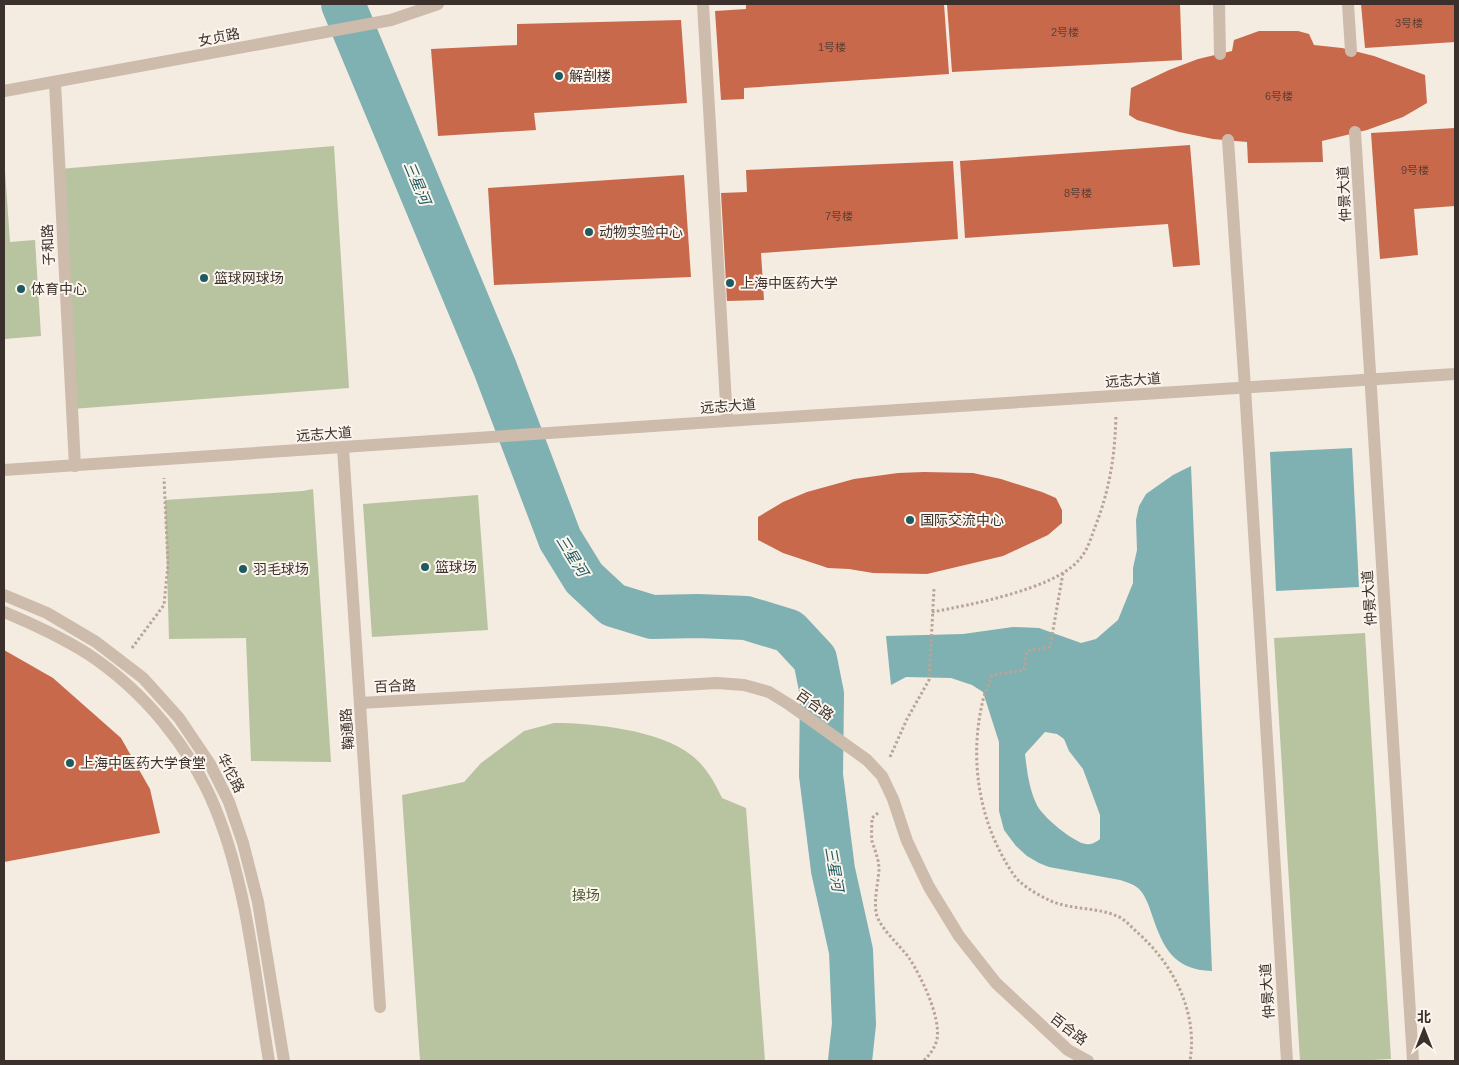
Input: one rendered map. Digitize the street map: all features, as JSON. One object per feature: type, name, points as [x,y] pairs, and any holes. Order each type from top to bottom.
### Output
[{"type":"street","name":"女贞路","points":[[4,92],[391,20],[438,4]]},
{"type":"street","points":[[703,4],[727,421]]},
{"type":"street","points":[[1219,4],[1220,54]]},
{"type":"street","points":[[1348,4],[1351,51]]},
{"type":"street","name":"子和路","points":[[55,83],[75,466]]},
{"type":"street","name":"仲景大道","points":[[1355,132],[1413,1061]]},
{"type":"street","name":"仲景大道","points":[[1228,140],[1287,1061]]},
{"type":"street","name":"远志大道","points":[[4,470],[1455,374]]},
{"type":"street","name":"鞠通路","points":[[343,448],[380,1007]]},
{"type":"street","name":"华佗路","points":[[4,595],[47,613],[96,642],[143,678],[180,718],[210,764],[229,802],[243,843],[258,902],[284,1061]]},
{"type":"street","points":[[4,612],[41,628],[89,655],[135,691],[168,728],[197,770],[216,809],[229,847],[243,905],[269,1061]]},
{"type":"street","name":"百合路","points":[[360,703],[717,683],[744,685],[769,692],[867,760],[882,776],[893,799],[907,841],[928,887],[959,936],[996,984],[1068,1050],[1088,1061]]},
{"type":"path","points":[[932,612],[971,605],[1032,587],[1063,573],[1078,561],[1089,544],[1110,482],[1116,445],[1116,396]]},
{"type":"path","points":[[120,660],[133,648],[164,605],[168,564],[163,460]]},
{"type":"path","points":[[1063,573],[1050,648],[1027,651],[1024,670],[992,675],[983,700],[978,731],[978,782],[986,818],[995,844],[1017,880],[1050,901],[1065,906],[1119,916],[1142,936],[1170,970],[1183,996],[1191,1024],[1190,1061]]},
{"type":"path","points":[[882,776],[907,719],[929,680],[930,632],[934,590]]},
{"type":"path","points":[[893,799],[872,818],[872,840],[878,854],[879,870],[876,913],[880,922],[909,958],[921,978],[936,1019],[937,1040],[930,1055],[923,1061]]},
{"type":"green space","name":"篮球网球场","points":[[334,146],[349,388],[72,409],[59,169]]},
{"type":"green space","name":"体育中心","points":[[4,157],[10,242],[35,240],[41,336],[4,339]]},
{"type":"green space","name":"羽毛球场","points":[[313,489],[331,762],[251,761],[246,638],[169,639],[165,500]]},
{"type":"green space","name":"篮球场","points":[[478,495],[488,630],[372,637],[363,504]]},
{"type":"green space","points":[[1365,633],[1391,1059],[1300,1061],[1274,638]]},
{"type":"green space","name":"操场","points":[[554,723],[587,724],[626,730],[662,739],[678,746],[701,764],[713,780],[722,798],[746,808],[765,1061],[420,1061],[402,795],[464,782],[481,763],[524,731]]},
{"type":"water","points":[[1352,448],[1359,587],[1276,591],[1270,452]]},
{"type":"water","points":[[1191,466],[1212,971],[1199,970],[1188,966],[1179,962],[1172,955],[1161,938],[1145,897],[1136,887],[1120,880],[1049,867],[1027,856],[1016,846],[1004,830],[999,811],[999,742],[983,692],[972,685],[951,678],[906,677],[891,685],[886,636],[963,634],[1013,627],[1039,628],[1081,643],[1096,639],[1118,620],[1133,583],[1133,568],[1137,550],[1136,520],[1139,506],[1146,494],[1173,475]],"holes":[[[1045,732],[1057,734],[1064,739],[1069,751],[1083,769],[1100,815],[1100,839],[1092,844],[1086,844],[1074,839],[1058,828],[1039,808],[1032,791],[1025,754]]]},
{"type":"building","points":[[746,4],[944,4],[949,74],[744,88],[744,99],[721,100],[715,11],[746,9]]},
{"type":"building","points":[[947,4],[1180,4],[1182,60],[952,72]]},
{"type":"building","points":[[1361,4],[1455,4],[1455,42],[1365,48]]},
{"type":"building","name":"解剖楼","points":[[681,20],[687,103],[534,113],[536,130],[438,136],[431,49],[517,45],[517,24]]},
{"type":"building","points":[[1259,31],[1298,31],[1309,34],[1314,45],[1342,48],[1374,56],[1425,75],[1427,103],[1403,117],[1367,130],[1322,141],[1323,162],[1248,163],[1247,142],[1213,139],[1179,132],[1137,120],[1129,115],[1131,88],[1198,59],[1232,51],[1234,40]]},
{"type":"building","points":[[1455,128],[1455,206],[1414,209],[1418,255],[1380,259],[1371,133]]},
{"type":"building","points":[[1190,145],[1200,265],[1173,267],[1168,224],[965,238],[960,161]]},
{"type":"building","points":[[953,161],[958,239],[761,253],[764,300],[727,301],[721,193],[747,192],[746,170]]},
{"type":"building","name":"动物实验中心","points":[[684,175],[691,277],[494,285],[488,188]]},
{"type":"building","name":"国际交流中心","points":[[898,473],[973,473],[1001,479],[1042,492],[1056,498],[1062,510],[1062,523],[1048,535],[1003,556],[927,574],[873,573],[828,568],[783,553],[758,540],[758,517],[783,502],[807,492],[854,479]]},
{"type":"building","name":"上海中医药大学食堂","points":[[4,650],[53,678],[121,738],[150,789],[160,833],[4,862]]},
{"type":"waterway","name":"三星河","points":[[343,4],[495,368],[560,539],[584,578],[613,605],[652,617],[746,618],[789,631],[815,659],[822,694],[821,775],[833,870],[851,951],[854,1024],[850,1061]]},
{"type":"place","name":"解剖楼","points":[[559,76]]},
{"type":"place","name":"动物实验中心","points":[[589,232]]},
{"type":"place","name":"篮球网球场","points":[[204,278]]},
{"type":"place","name":"上海中医药大学","points":[[730,283]]},
{"type":"place","name":"体育中心","points":[[21,289]]},
{"type":"place","name":"国际交流中心","points":[[910,520]]},
{"type":"place","name":"篮球场","points":[[425,567]]},
{"type":"place","name":"羽毛球场","points":[[243,569]]},
{"type":"place","name":"上海中医药大学食堂","points":[[70,763]]}]
